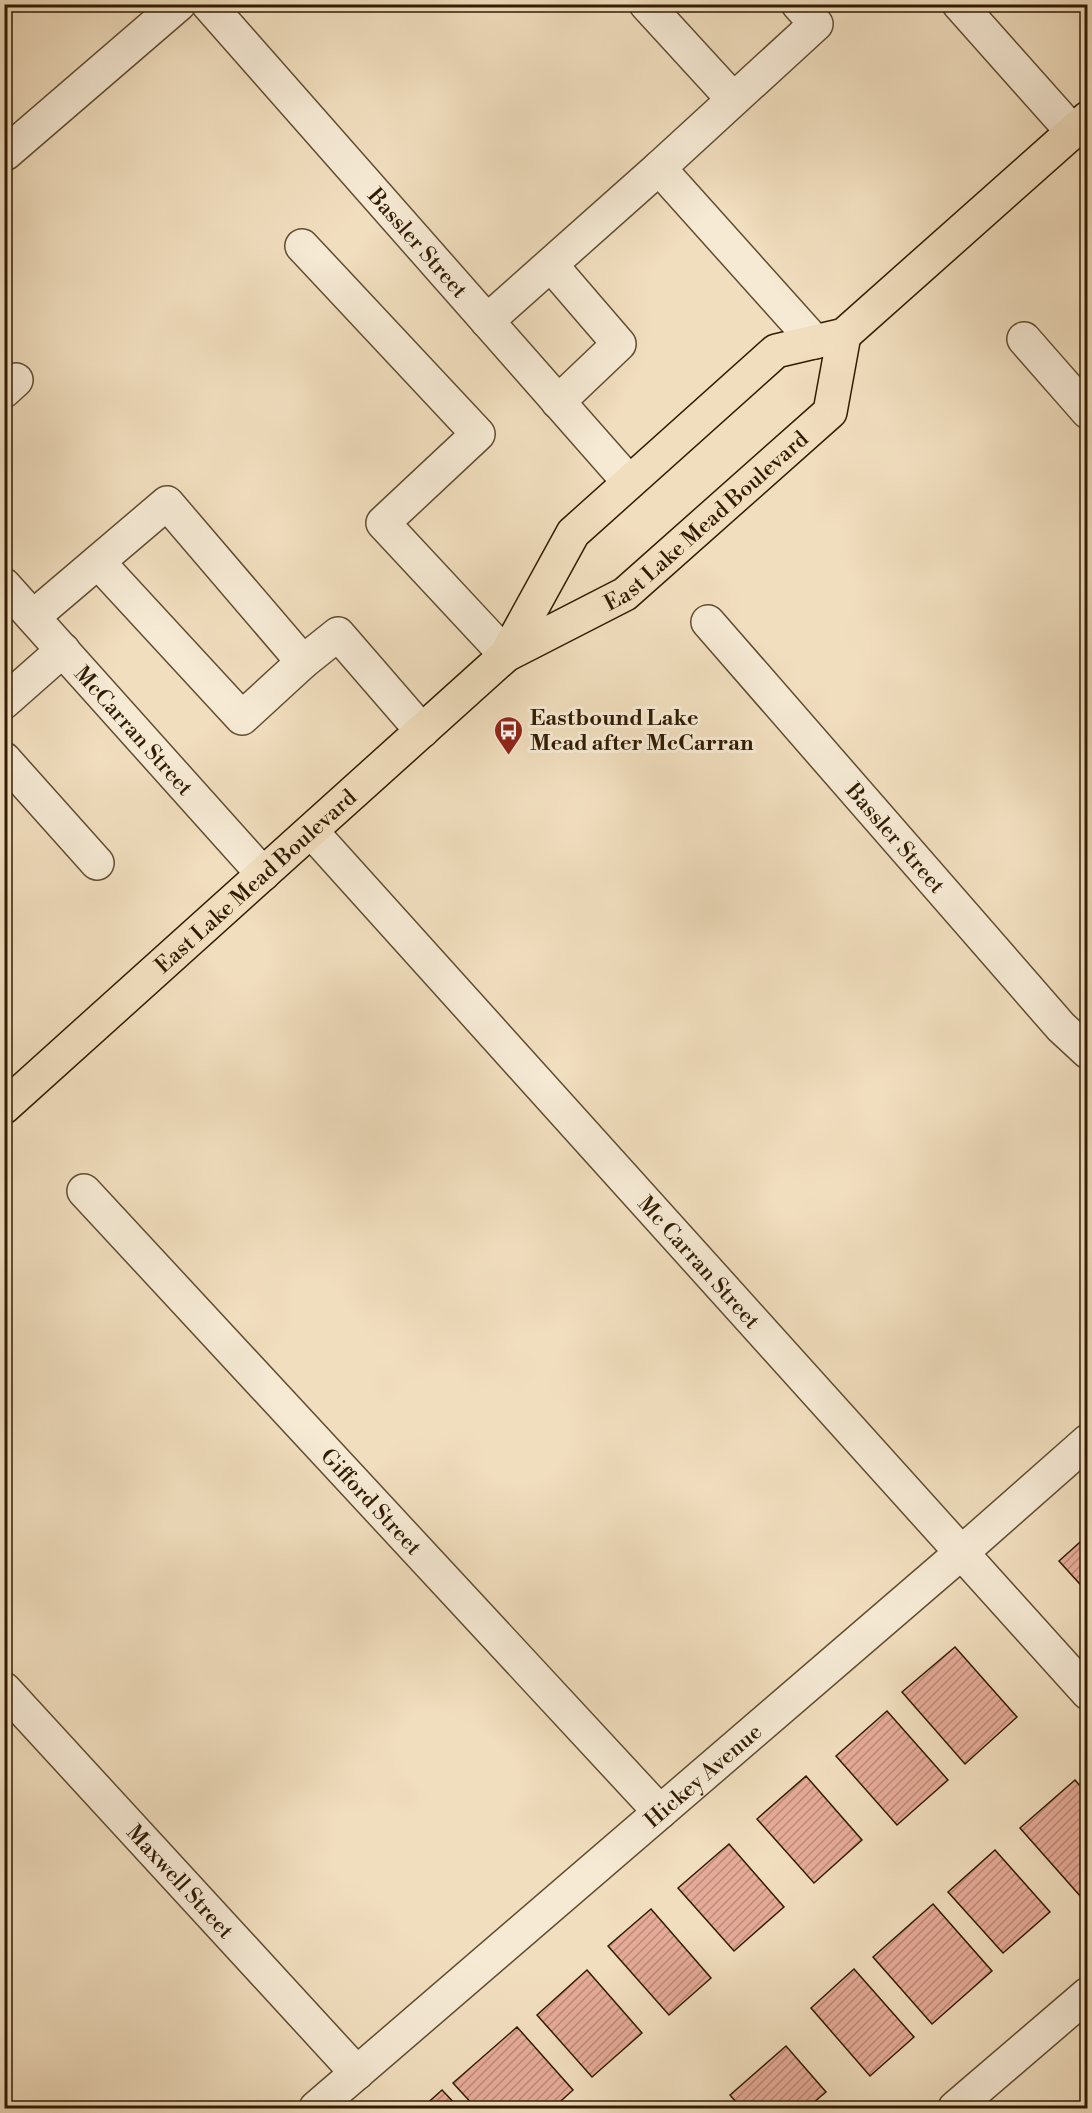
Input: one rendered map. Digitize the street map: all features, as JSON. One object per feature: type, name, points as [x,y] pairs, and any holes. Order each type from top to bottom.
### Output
[{"type":"main road","name":"East Lake Mead Boulevard","points":[[506,655],[573,533],[776,351],[830,339],[1080,125]]},
{"type":"main road","name":"East Lake Mead Boulevard","points":[[4,1107],[506,655],[625,594],[830,412],[830,339]]},
{"type":"street","points":[[4,151],[6,153],[179,4]]},
{"type":"street","name":"Bassler Street","points":[[208,4],[629,482]]},
{"type":"street","points":[[646,4],[734,99]]},
{"type":"street","points":[[487,321],[816,24],[798,4]]},
{"type":"street","points":[[958,4],[1080,125]]},
{"type":"street","points":[[659,168],[830,339]]},
{"type":"street","points":[[302,246],[478,434],[383,523],[506,655]]},
{"type":"street","points":[[551,265],[619,344],[558,402]]},
{"type":"street","points":[[1024,339],[1088,412]]},
{"type":"street","points":[[33,617],[167,503],[303,662]]},
{"type":"street","points":[[98,562],[242,718],[303,662],[338,634],[422,731]]},
{"type":"street","name":"McCarran Street","points":[[4,585],[263,874]]},
{"type":"street","name":"Bassler Street","points":[[708,622],[1053,1018],[1088,1052]]},
{"type":"street","points":[[4,702],[63,650]]},
{"type":"street","points":[[4,759],[97,863]]},
{"type":"street","name":"Mc Carran Street","points":[[311,831],[1088,1693]]},
{"type":"street","name":"Gifford Street","points":[[84,1191],[660,1812]]},
{"type":"street","name":"Hickey Avenue","points":[[316,2109],[1088,1441]]},
{"type":"street","name":"Maxwell Street","points":[[4,1689],[357,2073]]},
{"type":"street","points":[[955,2109],[1088,1994]]},
{"type":"building","points":[[1088,1535],[1088,1593],[1059,1561]]},
{"type":"building","points":[[955,1647],[1017,1717],[965,1764],[902,1692]]},
{"type":"building","points":[[887,1711],[948,1780],[897,1825],[836,1756]]},
{"type":"building","points":[[806,1776],[862,1840],[814,1883],[757,1819]]},
{"type":"building","points":[[1075,1780],[1088,1795],[1088,1892],[1081,1897],[1020,1828]]},
{"type":"building","points":[[729,1844],[784,1907],[734,1951],[678,1888]]},
{"type":"building","points":[[995,1850],[1050,1912],[1003,1953],[948,1892]]},
{"type":"building","points":[[933,1904],[992,1971],[932,2024],[873,1957]]},
{"type":"building","points":[[651,1909],[711,1978],[669,2015],[608,1946]]},
{"type":"building","points":[[854,1969],[914,2037],[870,2076],[811,2008]]},
{"type":"building","points":[[587,1970],[642,2033],[592,2077],[537,2015]]},
{"type":"building","points":[[517,2027],[573,2090],[553,2108],[476,2108],[453,2083]]},
{"type":"building","points":[[786,2046],[826,2092],[807,2108],[741,2108],[730,2095]]},
{"type":"building","points":[[442,2090],[459,2108],[422,2108]]},
{"type":"place","name":"Eastbound Lake Mead after McCarran","points":[[509,756]]}]
